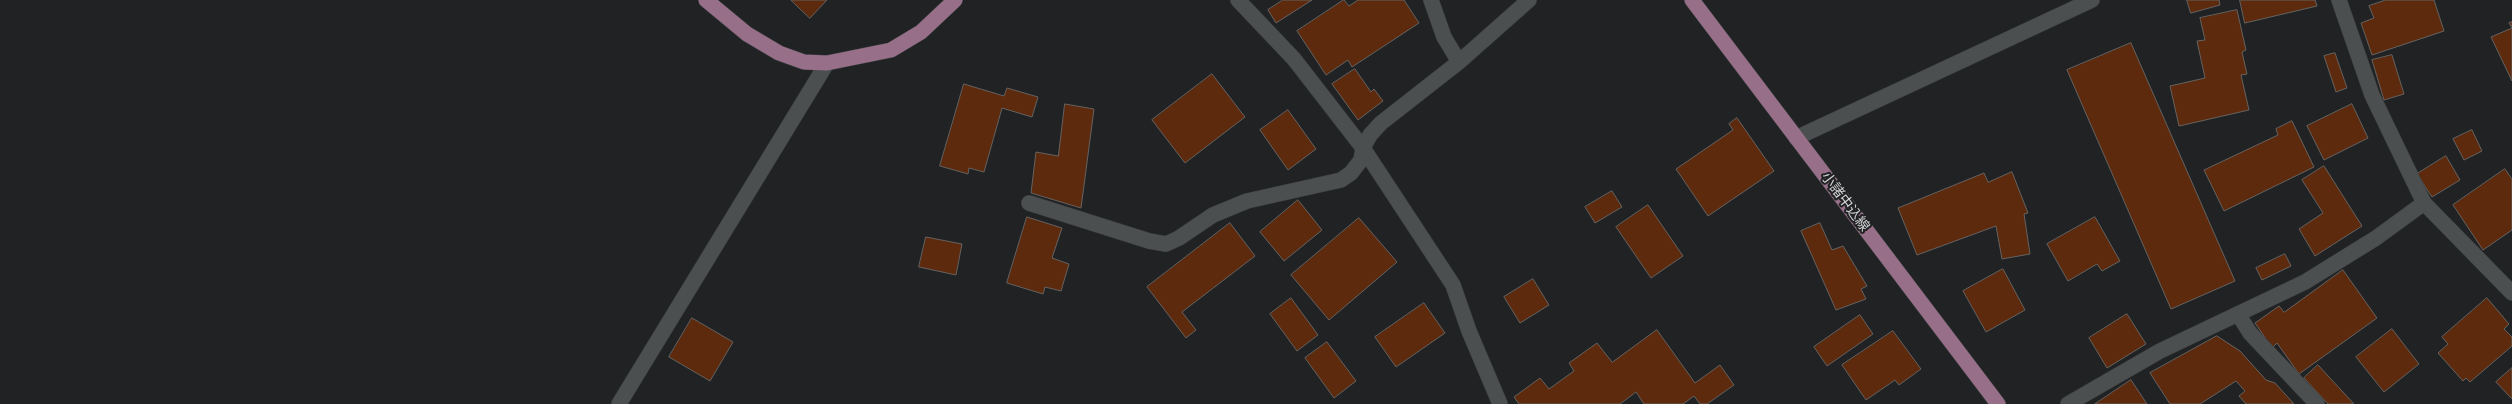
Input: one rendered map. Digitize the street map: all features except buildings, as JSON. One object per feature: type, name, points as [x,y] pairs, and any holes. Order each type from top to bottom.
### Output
[{"type":"main road","points":[[706,0],[747,34],[780,54],[804,62],[827,63],[861,58],[891,50],[921,32],[955,0]]},
{"type":"main road","name":"小諸中込線","points":[[1692,0],[1998,404]]},
{"type":"street","points":[[1238,0],[1294,59],[1363,148],[1453,285],[1469,331],[1500,404]]},
{"type":"street","points":[[1431,0],[1444,37],[1459,62]]},
{"type":"street","points":[[1028,203],[1149,241],[1166,244],[1179,238],[1227,207],[1298,188],[1341,180],[1351,173],[1361,160],[1363,148],[1370,135],[1381,124],[1459,62],[1529,0]]},
{"type":"street","points":[[1796,138],[2092,0]]},
{"type":"street","points":[[2339,0],[2372,95],[2424,203],[2512,293]]},
{"type":"street","points":[[619,404],[827,63]]},
{"type":"street","points":[[2068,404],[2160,351],[2305,282],[2376,238],[2424,203]]},
{"type":"street","points":[[2238,314],[2250,333],[2317,404]]}]
